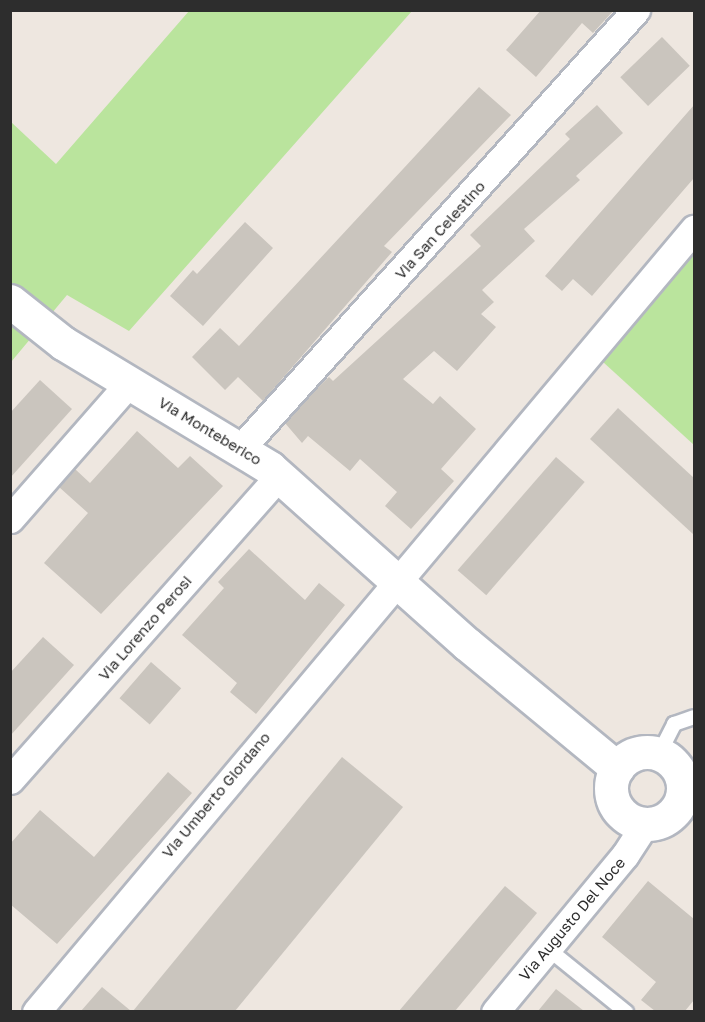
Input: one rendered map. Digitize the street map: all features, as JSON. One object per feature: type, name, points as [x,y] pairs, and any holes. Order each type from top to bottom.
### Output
[{"type":"street","name":"Via San Celestino","points":[[241,448],[636,10]]},
{"type":"street","points":[[396,579],[694,229]]},
{"type":"street","name":"Via Monteberico","points":[[10,301],[63,343],[241,448],[279,476],[467,644],[617,768]]},
{"type":"street","points":[[10,519],[129,383]]},
{"type":"street","name":"Via Lorenzo Perosi","points":[[10,780],[279,476]]},
{"type":"street","name":"Via Umberto Giordano","points":[[36,1011],[396,579]]},
{"type":"street","points":[[636,754],[659,754],[680,772],[686,815],[645,824],[627,817],[615,803],[612,792],[617,768],[636,754]]},
{"type":"street","name":"Via Augusto Del Noce","points":[[495,1011],[625,855],[645,824]]},
{"type":"lane","points":[[659,754],[674,724],[694,717]]},
{"type":"lane","points":[[547,948],[626,1011]]},
{"type":"green space","points":[[189,11],[412,11],[129,331],[67,295],[11,362],[11,122],[56,164]]},
{"type":"green space","points":[[694,250],[694,445],[603,362]]},
{"type":"building","points":[[541,10],[614,10],[593,33],[582,23],[536,77],[506,50]]},
{"type":"building","points":[[662,37],[690,66],[648,106],[620,77]]},
{"type":"building","points":[[479,87],[511,115],[384,246],[392,252],[263,401],[238,377],[225,390],[192,357],[220,328],[239,346]]},
{"type":"building","points":[[597,105],[623,133],[576,176],[580,180],[524,229],[535,241],[482,290],[494,302],[481,314],[496,327],[457,371],[434,351],[403,379],[433,404],[440,396],[476,429],[441,469],[454,481],[411,529],[385,506],[397,492],[360,459],[350,471],[308,436],[302,443],[285,423],[329,377],[333,381],[481,246],[470,235],[570,139],[565,134]]},
{"type":"building","points":[[694,105],[694,178],[592,296],[573,279],[562,291],[545,276]]},
{"type":"building","points":[[245,222],[273,248],[203,326],[170,296],[193,270],[197,274]]},
{"type":"building","points":[[40,380],[72,409],[10,478],[10,413]]},
{"type":"building","points":[[618,408],[694,478],[694,535],[590,439]]},
{"type":"building","points":[[137,431],[178,468],[190,456],[223,486],[101,614],[44,563],[88,513],[59,487],[75,469],[90,483]]},
{"type":"building","points":[[556,457],[585,482],[486,595],[458,570]]},
{"type":"building","points":[[249,549],[305,600],[319,583],[345,605],[256,714],[230,692],[237,683],[182,635],[224,588],[218,582]]},
{"type":"building","points":[[43,637],[74,665],[10,736],[10,673]]},
{"type":"building","points":[[151,662],[181,688],[150,724],[120,698]]},
{"type":"building","points":[[342,757],[403,807],[235,1011],[133,1011]]},
{"type":"building","points":[[168,772],[192,793],[57,944],[10,904],[10,844],[40,810],[94,857]]},
{"type":"building","points":[[648,881],[694,919],[694,1000],[685,1011],[655,1011],[641,1000],[656,982],[602,937]]},
{"type":"building","points":[[505,886],[537,913],[455,1011],[399,1011]]},
{"type":"building","points":[[102,987],[131,1011],[81,1011]]},
{"type":"building","points":[[556,989],[584,1011],[538,1011]]}]
